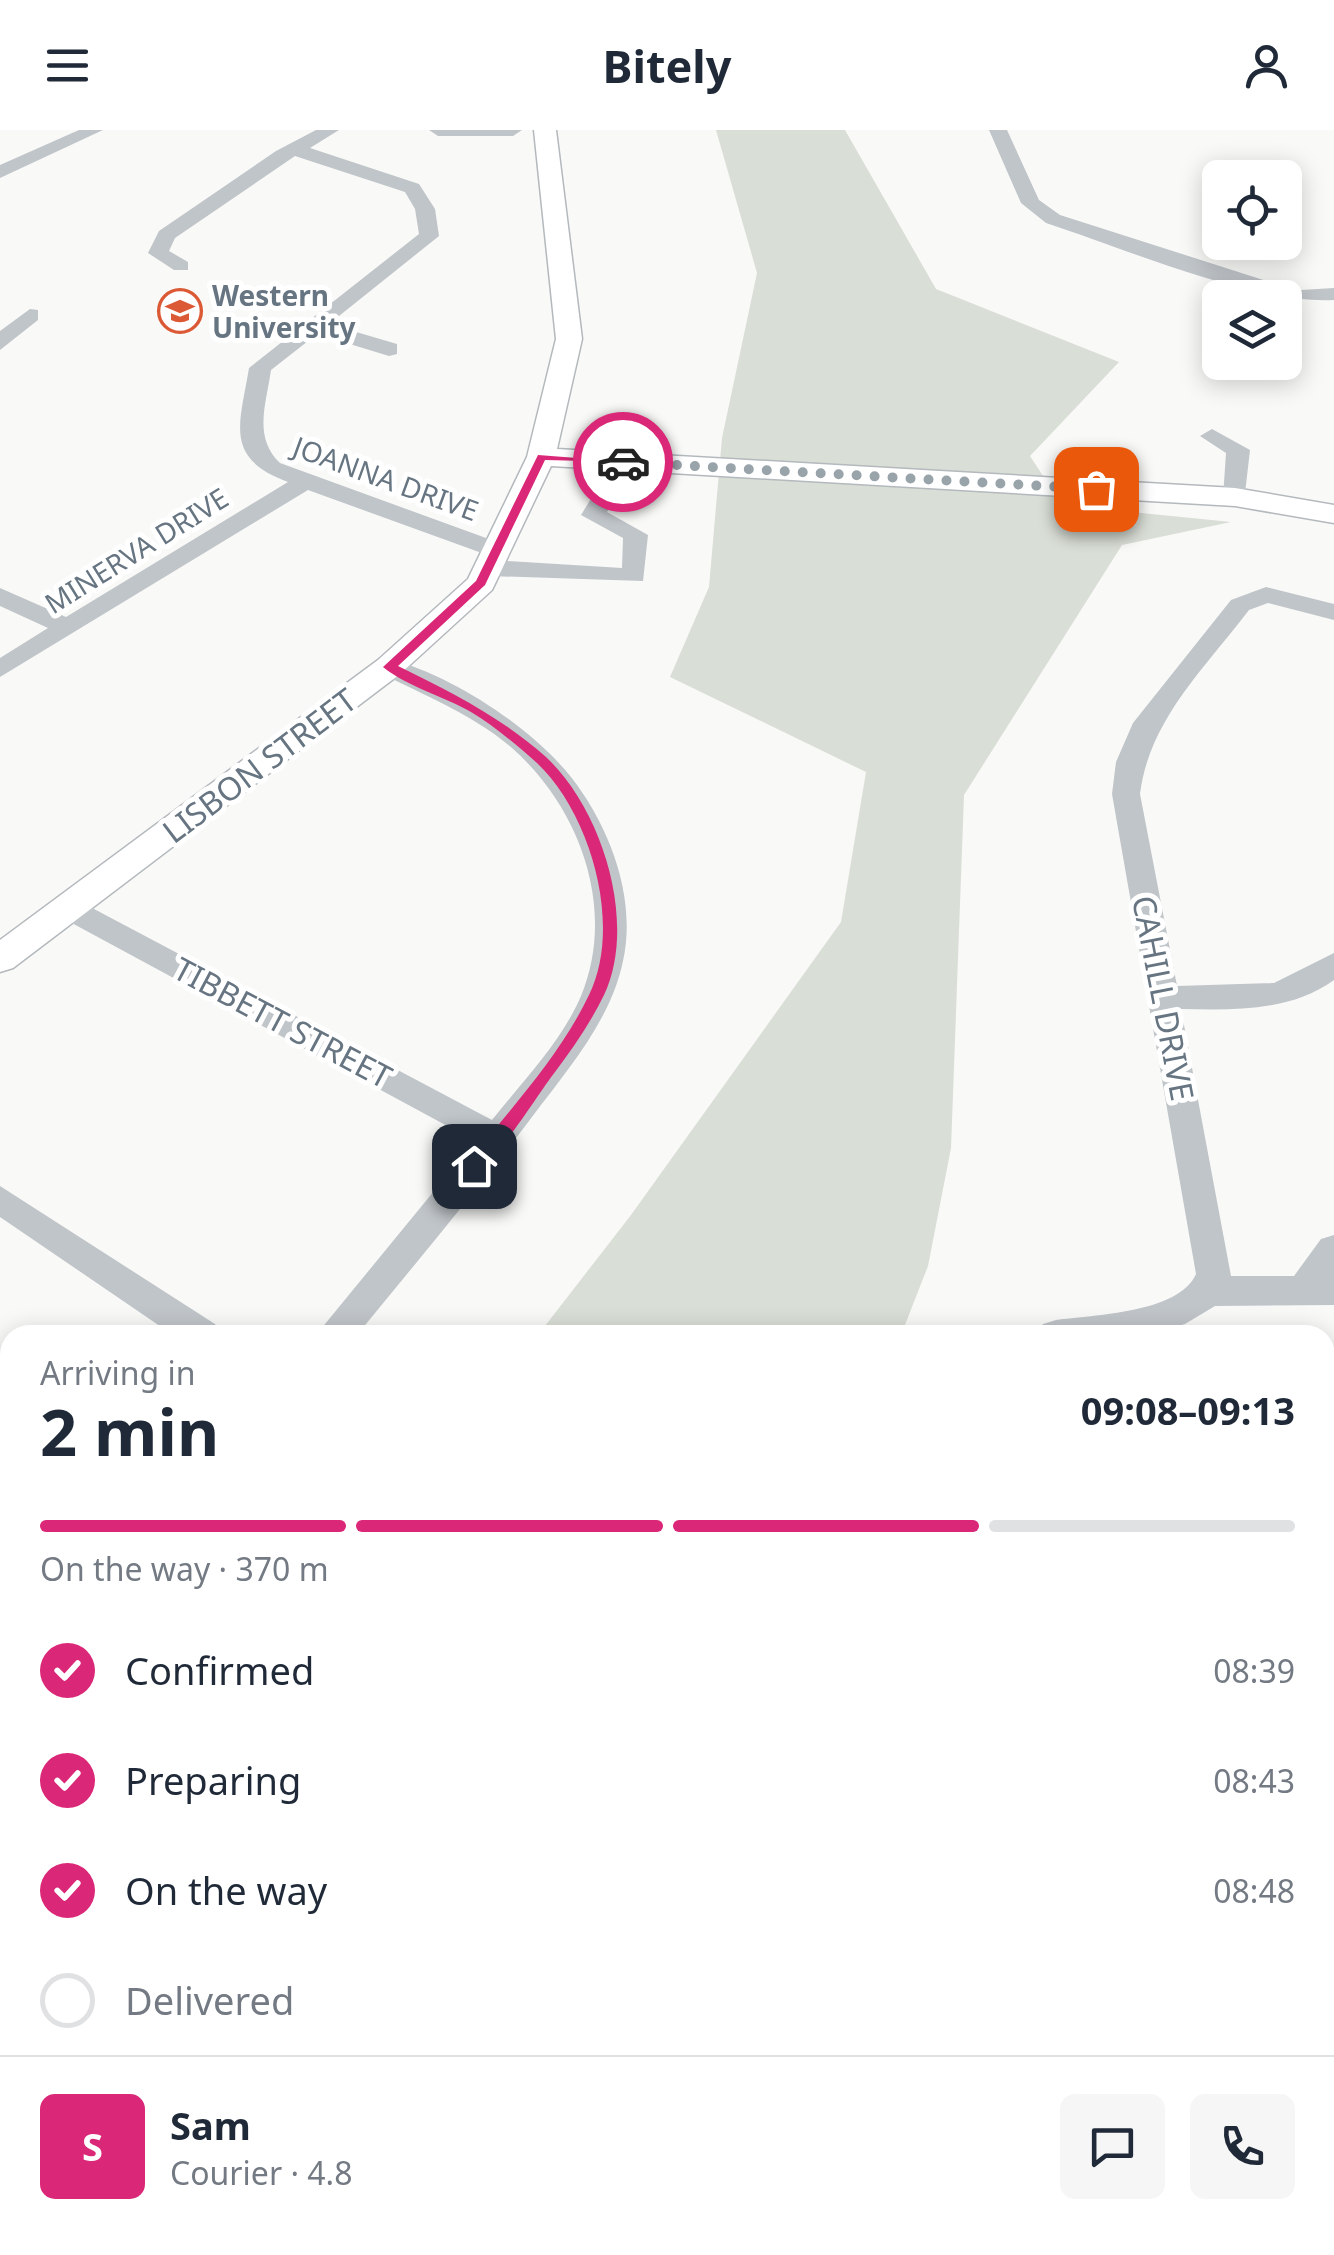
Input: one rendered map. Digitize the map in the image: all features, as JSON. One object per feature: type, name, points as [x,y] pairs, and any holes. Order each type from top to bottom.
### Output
[{"type":"main road","name":"LISBON STREET","points":[[0,958],[390,667],[456,610],[494,560],[542,457],[569,339],[564,261],[545,130]]},
{"type":"main road","points":[[542,457],[1236,497],[1334,514]]},
{"type":"street","points":[[0,172],[94,130]]},
{"type":"street","points":[[181,266],[158,254],[166,235],[293,149],[330,130]]},
{"type":"street","points":[[438,130],[513,130]]},
{"type":"street","points":[[998,130],[1031,203],[1054,219],[1267,288],[1301,296],[1334,294]]},
{"type":"street","points":[[13,146],[39,154]]},
{"type":"street","name":"JOANNA DRIVE","points":[[293,149],[412,188],[425,209],[429,232],[260,368],[250,429],[259,457],[272,468],[494,560],[634,576],[636,535],[594,515],[606,494]]},
{"type":"street","points":[[0,344],[30,315]]},
{"type":"street","points":[[312,326],[389,349]]},
{"type":"street","points":[[1212,436],[1238,450],[1236,497]]},
{"type":"street","name":"MINERVA DRIVE","points":[[0,669],[304,482]]},
{"type":"street","name":"CAHILL DRIVE","points":[[1209,1291],[1214,1264],[1126,794],[1130,762],[1153,713],[1240,606],[1266,595],[1334,612]]},
{"type":"street","points":[[0,596],[67,628]]},
{"type":"street","points":[[343,1325],[498,1138],[564,1048],[598,992],[609,934],[606,879],[589,828],[544,763],[478,711],[390,667]]},
{"type":"street","name":"TIBBETT STREET","points":[[68,908],[498,1138]]},
{"type":"street","points":[[1162,997],[1251,999],[1294,990],[1334,964]]},
{"type":"street","points":[[0,1199],[187,1325]]},
{"type":"street","points":[[1109,1325],[1178,1312],[1209,1291],[1320,1290],[1334,1250]]},
{"type":"shaded area","points":[[716,130],[845,130],[936,289],[1119,362],[1030,456],[1062,505],[1231,522],[1122,545],[964,795],[951,1148],[928,1266],[905,1325],[546,1325],[631,1215],[841,922],[866,772],[670,677],[709,587],[722,438],[757,273]]},
{"type":"way so far","points":[[623,462],[1096,489]]},
{"type":"place","name":"Western University","points":[[180,311]]},
{"type":"route","points":[[474,1166],[564,1048],[598,992],[609,934],[606,879],[589,828],[562,783],[544,763],[478,711],[390,667],[481,583],[542,457],[623,462]]}]
